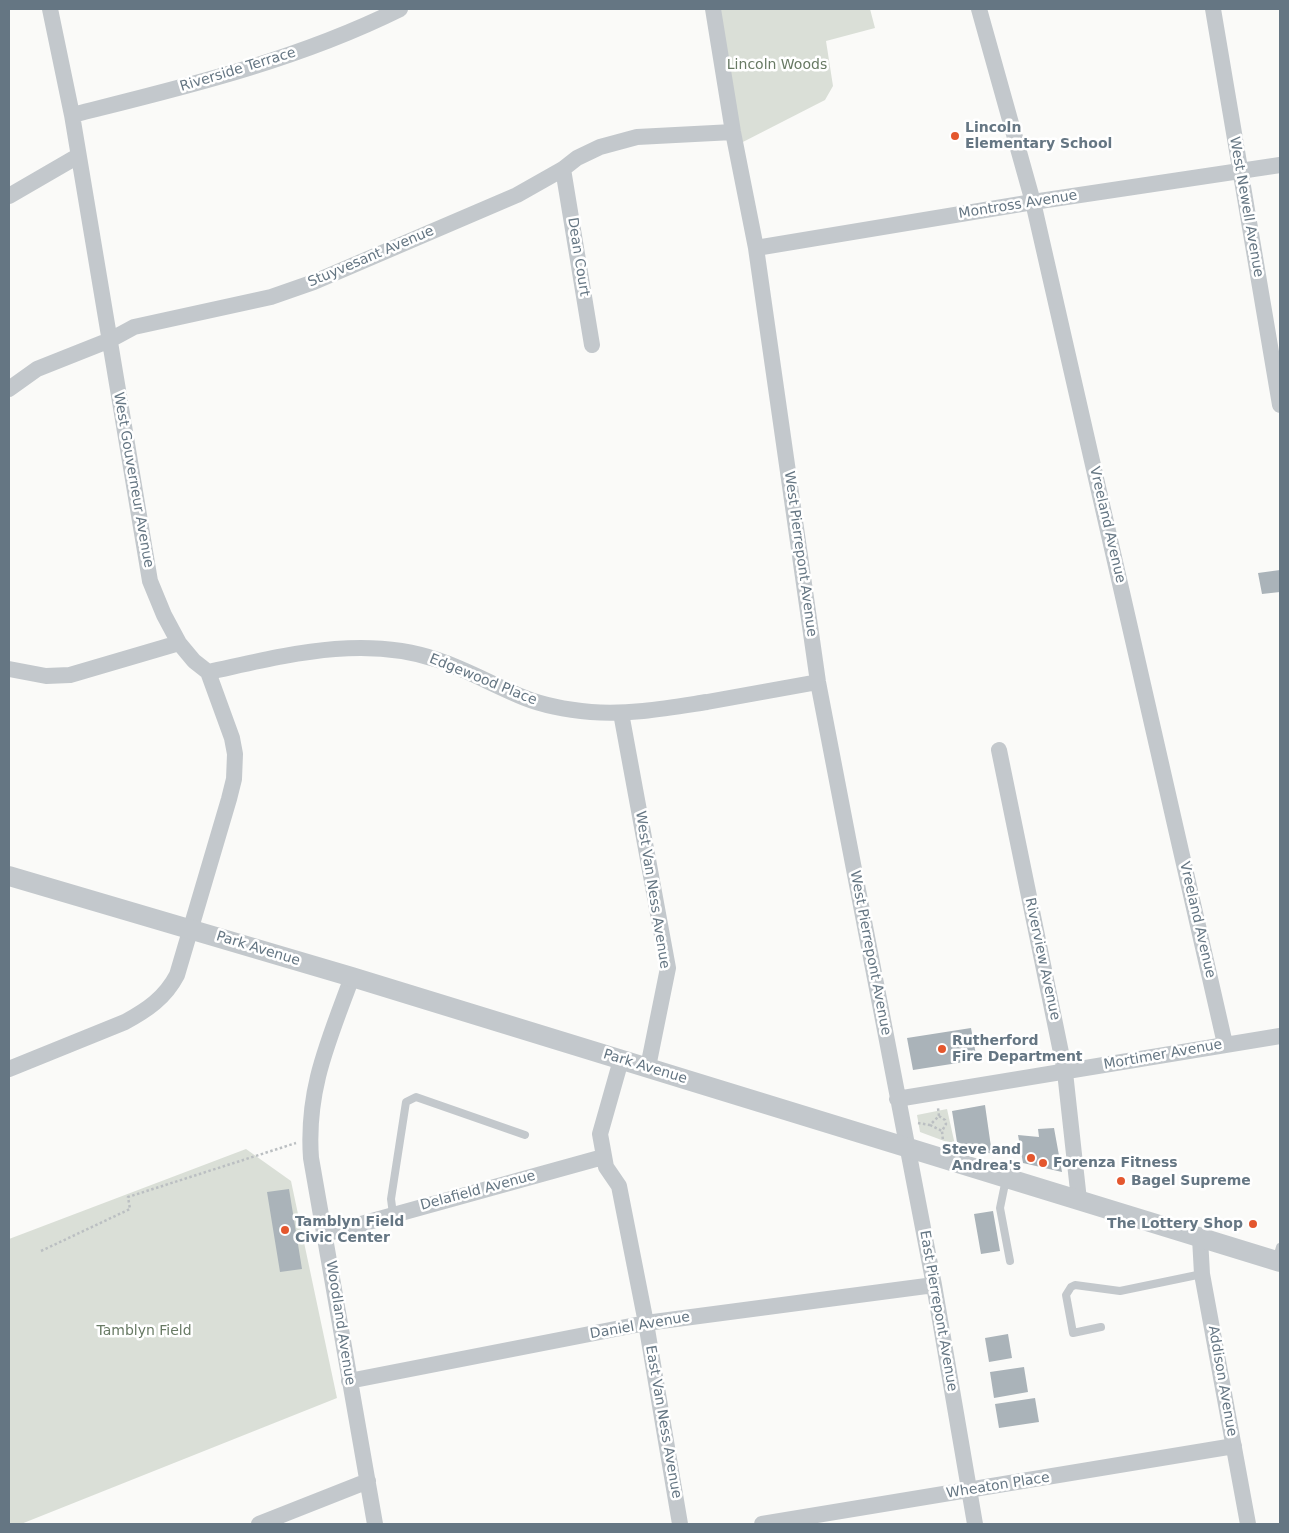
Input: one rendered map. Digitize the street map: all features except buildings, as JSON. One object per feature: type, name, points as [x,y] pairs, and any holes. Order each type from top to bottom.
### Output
[{"type":"street","name":"West Gouverneur Avenue","points":[[9,1069],[125,1022],[155,1004],[168,992],[177,976],[234,779],[235,754],[232,738],[208,672],[194,661],[179,643],[164,615],[150,580],[72,116],[50,9]]},
{"type":"street","name":"Riverside Terrace","points":[[72,116],[267,64],[332,40],[400,9]]},
{"type":"street","name":"West Pierrepont Avenue","points":[[713,9],[733,132],[756,248],[818,682],[897,1098]]},
{"type":"street","name":"Vreeland Avenue","points":[[978,9],[1033,202],[1225,1044]]},
{"type":"street","name":"West Newell Avenue","points":[[1213,9],[1280,405]]},
{"type":"street","name":"Stuyvesant Avenue","points":[[9,389],[37,369],[110,340],[134,327],[271,297],[314,282],[495,205],[600,147],[626,139],[733,132]]},
{"type":"street","points":[[9,196],[78,156]]},
{"type":"street","name":"Montross Avenue","points":[[756,248],[1033,202],[1280,165]]},
{"type":"street","name":"Dean Court","points":[[563,169],[592,345]]},
{"type":"street","points":[[9,669],[46,676],[70,674],[179,643]]},
{"type":"street","name":"Edgewood Place","points":[[208,672],[319,649],[378,648],[436,659],[464,669],[526,699],[555,707],[590,712],[621,713],[650,711],[818,682]]},
{"type":"street","name":"West Van Ness Avenue","points":[[621,713],[668,968],[648,1068]]},
{"type":"street","name":"Riverview Avenue","points":[[998,750],[1065,1072],[1080,1200]]},
{"type":"street","name":"Park Avenue","points":[[9,876],[352,977],[908,1146],[1200,1238],[1279,1257]]},
{"type":"street","name":"Woodland Avenue","points":[[352,977],[316,1076],[309,1138],[349,1381],[375,1524]]},
{"type":"street","name":"Mortimer Avenue","points":[[897,1098],[1280,1036]]},
{"type":"street","name":"East Van Ness Avenue","points":[[621,1060],[600,1134],[606,1167],[619,1186],[646,1323],[680,1524]]},
{"type":"street","name":"East Pierrepont Avenue","points":[[897,1098],[934,1285],[975,1524]]},
{"type":"street","name":"Delafield Avenue","points":[[325,1234],[603,1157]]},
{"type":"street","name":"Addison Avenue","points":[[1200,1238],[1202,1274],[1248,1524]]},
{"type":"street","name":"Daniel Avenue","points":[[349,1381],[646,1323],[934,1285]]},
{"type":"street","name":"Wheaton Place","points":[[762,1524],[1234,1446]]},
{"type":"street","points":[[260,1524],[368,1481]]},
{"type":"lane","points":[[393,1214],[391,1199],[406,1102],[416,1097],[525,1135]]},
{"type":"lane","points":[[1006,1177],[1000,1208],[1010,1261]]},
{"type":"lane","points":[[1101,1327],[1073,1333],[1066,1295],[1071,1287],[1076,1285],[1120,1291],[1202,1274]]},
{"type":"path","points":[[938,1106],[939,1116]]},
{"type":"path","points":[[930,1125],[939,1116]]},
{"type":"path","points":[[939,1116],[945,1120],[946,1124],[942,1131],[943,1141]]},
{"type":"path","points":[[918,1123],[930,1125],[942,1131]]},
{"type":"path","points":[[41,1251],[130,1209],[128,1197],[309,1138]]},
{"type":"green space","name":"Lincoln Woods","points":[[717,9],[870,9],[875,28],[826,41],[833,86],[825,100],[739,144]]},
{"type":"green space","points":[[947,1109],[955,1145],[920,1132],[917,1115]]},
{"type":"green space","name":"Tamblyn Field","points":[[246,1149],[291,1181],[337,1398],[21,1524],[9,1524],[9,1239]]},
{"type":"place","name":"Lincoln Elementary School","points":[[955,136]]},
{"type":"place","name":"Rutherford Fire Department","points":[[942,1049]]},
{"type":"place","name":"Steve and Andrea's","points":[[1031,1158]]},
{"type":"place","name":"Forenza Fitness","points":[[1043,1163]]},
{"type":"place","name":"Bagel Supreme","points":[[1121,1181]]},
{"type":"place","name":"The Lottery Shop","points":[[1253,1224]]},
{"type":"place","name":"Tamblyn Field Civic Center","points":[[285,1230]]}]
